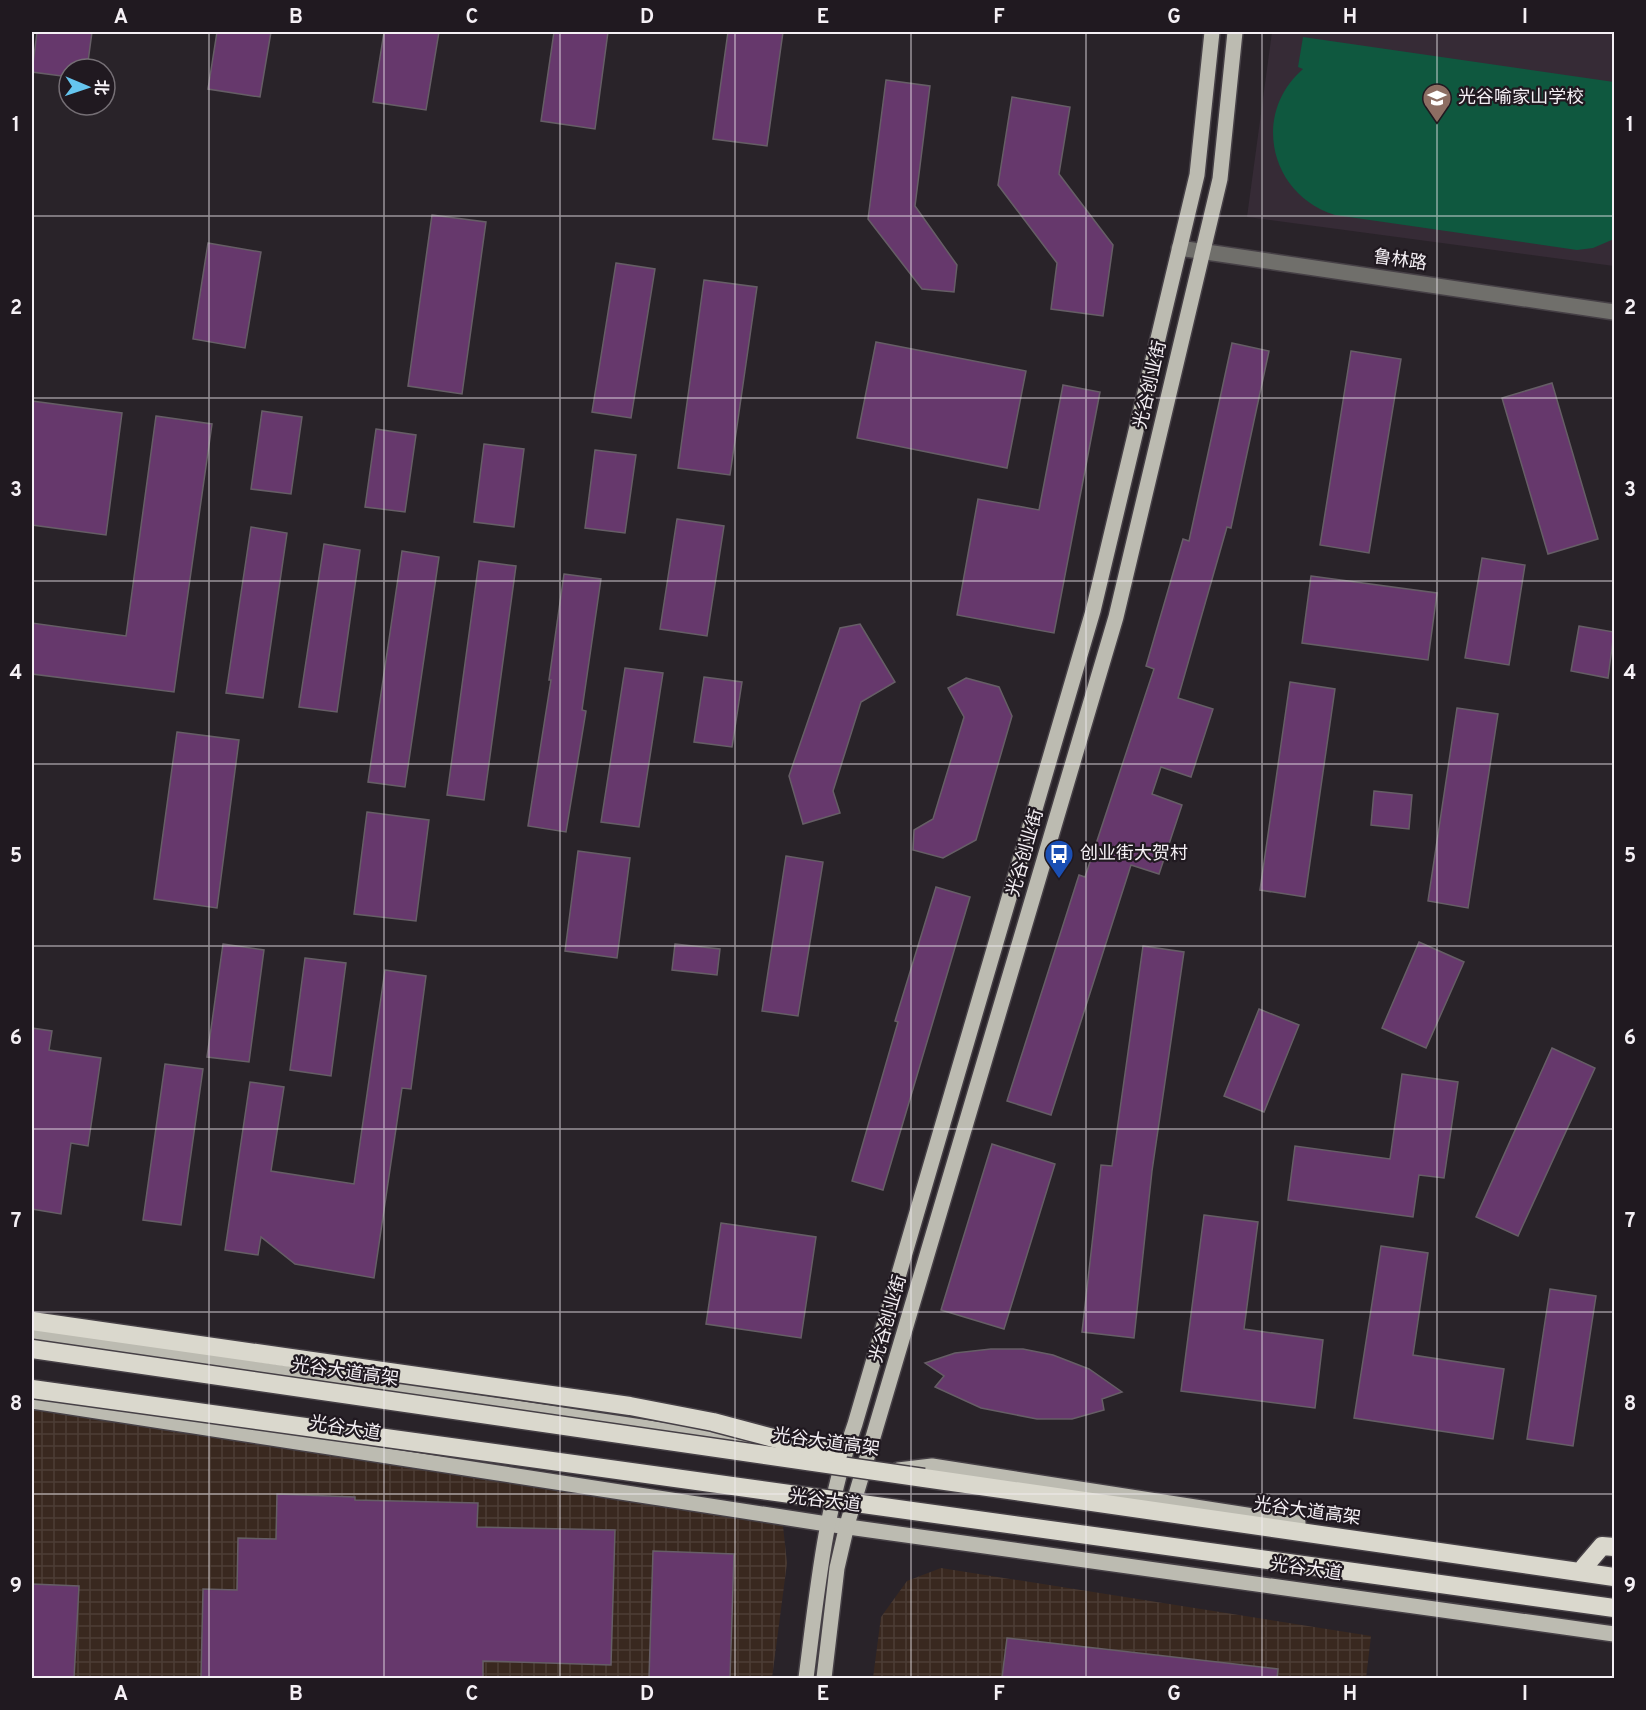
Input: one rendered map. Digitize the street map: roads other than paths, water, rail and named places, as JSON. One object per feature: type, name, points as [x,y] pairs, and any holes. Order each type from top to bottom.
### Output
[{"type":"highway","points":[[32,1321],[630,1406],[713,1422],[924,1478]]},
{"type":"highway","name":"光谷大道高架","points":[[32,1349],[1614,1577]]},
{"type":"highway","points":[[32,1389],[618,1471],[1049,1527],[1614,1608]]},
{"type":"highway","points":[[1584,1567],[1602,1546],[1614,1548]]},
{"type":"main road","name":"光谷创业街","points":[[806,1678],[827,1524],[839,1466],[855,1424],[1094,611],[1197,175],[1212,32]]},
{"type":"main road","name":"光谷创业街","points":[[824,1678],[837,1568],[847,1524],[1116,617],[1220,179],[1235,32]]},
{"type":"main road","name":"光谷大道","points":[[32,1335],[796,1450],[864,1473]]},
{"type":"main road","name":"光谷大道","points":[[32,1401],[827,1524],[847,1524],[1614,1634]]},
{"type":"main road","points":[[864,1473],[932,1466],[1614,1571]]},
{"type":"street","name":"鲁林路","points":[[1179,248],[1614,312]]},
{"type":"place","name":"光谷喻家山学校","points":[[1437,124]]},
{"type":"place","name":"创业街大贺村","points":[[1059,880]]}]
